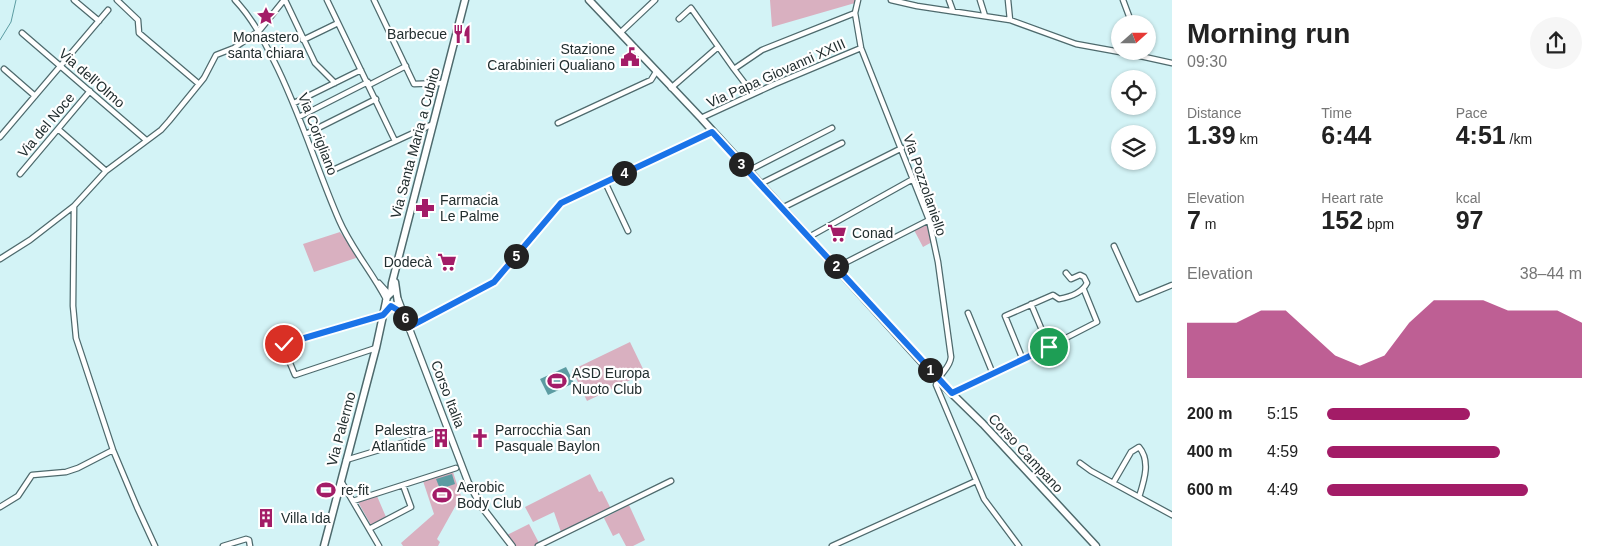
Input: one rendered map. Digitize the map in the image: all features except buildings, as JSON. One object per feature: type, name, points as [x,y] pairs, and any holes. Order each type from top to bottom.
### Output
[{"type":"main road","name":"Via Santa Maria a Cubito","points":[[391,297],[392,283],[465,0]]},
{"type":"main road","name":"Corso Campano","points":[[589,0],[701,118],[938,379],[1096,546]]},
{"type":"main road","points":[[392,306],[388,304],[395,271]]},
{"type":"main road","points":[[383,315],[398,303],[391,297]]},
{"type":"main road","name":"Via Palermo","points":[[324,546],[383,315],[391,297]]},
{"type":"street","points":[[74,0],[99,21]]},
{"type":"street","points":[[117,0],[138,20],[139,33],[199,84]]},
{"type":"street","name":"Via Corigliano","points":[[235,0],[246,11],[259,31],[294,103],[339,221],[374,278],[391,297]]},
{"type":"street","points":[[0,259],[30,240],[74,206],[106,170],[170,121],[199,84],[216,55],[234,48],[259,31],[284,0],[315,63],[336,83]]},
{"type":"street","points":[[327,0],[395,141]]},
{"type":"street","points":[[374,0],[414,84],[444,83]]},
{"type":"street","points":[[620,33],[655,0]]},
{"type":"street","name":"Via Pozzolaniello","points":[[858,0],[856,13],[861,48],[929,220],[938,262],[951,357],[950,365],[938,379]]},
{"type":"street","points":[[891,0],[917,6],[1010,20],[1076,44],[1111,49]]},
{"type":"street","points":[[915,0],[917,6]]},
{"type":"street","points":[[949,0],[953,11]]},
{"type":"street","points":[[980,0],[985,16]]},
{"type":"street","points":[[1008,0],[1010,20]]},
{"type":"street","points":[[1123,0],[1129,15]]},
{"type":"street","points":[[678,19],[691,8],[753,94]]},
{"type":"street","points":[[0,137],[108,10]]},
{"type":"street","points":[[734,69],[762,50],[856,13]]},
{"type":"street","points":[[303,40],[338,24]]},
{"type":"street","name":"Via dell'Olmo","points":[[22,33],[146,140]]},
{"type":"street","points":[[671,88],[718,47]]},
{"type":"street","name":"Via Papa Giovanni XXIII","points":[[701,118],[861,48]]},
{"type":"street","points":[[1156,59],[1172,63]]},
{"type":"street","points":[[300,117],[406,66]]},
{"type":"street","points":[[4,69],[35,96]]},
{"type":"street","points":[[294,103],[361,70]]},
{"type":"street","points":[[558,123],[651,80],[656,72]]},
{"type":"street","name":"Via del Noce","points":[[20,174],[90,91]]},
{"type":"street","points":[[306,134],[376,99]]},
{"type":"street","points":[[333,170],[432,124]]},
{"type":"street","points":[[748,171],[832,128]]},
{"type":"street","points":[[58,129],[106,170]]},
{"type":"street","points":[[409,327],[494,282],[561,203],[712,132]]},
{"type":"street","points":[[760,184],[842,143]]},
{"type":"street","points":[[782,208],[902,148]]},
{"type":"street","points":[[809,237],[913,178]]},
{"type":"street","points":[[606,182],[628,231]]},
{"type":"street","points":[[74,206],[73,306],[76,338],[113,450],[155,546]]},
{"type":"street","points":[[837,267],[929,220]]},
{"type":"street","points":[[1114,246],[1138,299],[1172,285]]},
{"type":"street","points":[[1023,360],[1005,316],[1053,295],[1059,299],[1084,290],[1088,283],[1084,277],[1080,275],[1071,279],[1066,273]]},
{"type":"street","points":[[374,278],[384,286],[409,327]]},
{"type":"street","points":[[384,286],[392,283]]},
{"type":"street","points":[[952,393],[1023,360],[1097,322],[1084,290]]},
{"type":"street","points":[[1031,304],[1049,347]]},
{"type":"street","points":[[392,306],[401,312],[409,327]]},
{"type":"street","points":[[968,313],[993,374]]},
{"type":"street","points":[[376,348],[294,375],[282,344],[383,315]]},
{"type":"street","name":"Corso Italia","points":[[409,327],[468,482],[487,513],[512,546]]},
{"type":"street","points":[[938,379],[936,385],[976,481],[990,508],[1019,546]]},
{"type":"street","points":[[346,460],[435,433]]},
{"type":"street","points":[[1113,483],[1131,452],[1138,447],[1143,452],[1146,472],[1139,497]]},
{"type":"street","points":[[0,507],[18,496],[32,475],[66,472],[113,450]]},
{"type":"street","points":[[1080,463],[1091,471],[1172,515]]},
{"type":"street","points":[[353,501],[456,468]]},
{"type":"street","points":[[341,480],[378,546]]},
{"type":"street","points":[[538,546],[672,481]]},
{"type":"street","points":[[832,546],[976,481]]},
{"type":"street","points":[[369,529],[411,507],[403,485]]},
{"type":"street","points":[[223,546],[246,539],[249,540],[250,546]]},
{"type":"shaded area","points":[[770,0],[855,0],[855,3],[772,27]]},
{"type":"shaded area","points":[[927,224],[932,242],[923,247],[914,230]]},
{"type":"shaded area","points":[[340,232],[359,257],[314,272],[303,244]]},
{"type":"shaded area","points":[[630,342],[645,373],[587,401],[572,370]]},
{"type":"shaded area","points":[[453,472],[461,496],[437,539],[440,542],[438,546],[403,546],[401,543],[434,514],[423,481]]},
{"type":"shaded area","points":[[590,474],[599,492],[602,491],[611,509],[561,532],[554,512],[533,522],[525,507]]},
{"type":"shaded area","points":[[377,496],[386,517],[371,525],[358,502]]},
{"type":"shaded area","points":[[629,505],[645,540],[633,546],[626,546],[619,533],[613,536],[604,518]]},
{"type":"shaded area","points":[[529,524],[539,543],[534,546],[516,546],[507,535]]},
{"type":"water","name":"ASD Europa Nuoto Club","points":[[566,367],[574,383],[548,395],[540,379]]},
{"type":"water","points":[[452,474],[455,484],[440,489],[436,479]]},
{"type":"waterway","points":[[0,40],[11,22],[16,0]]},
{"type":"place","name":"Monastero santa chiara","points":[[266,16]]},
{"type":"place","name":"Barbecue","points":[[462,34]]},
{"type":"place","name":"Stazione Carabinieri Qualiano","points":[[630,57]]},
{"type":"place","name":"Farmacia Le Palme","points":[[425,208]]},
{"type":"place","name":"Conad","points":[[837,233]]},
{"type":"place","name":"Dodecà","points":[[447,262]]},
{"type":"place","name":"ASD Europa Nuoto Club","points":[[557,381]]},
{"type":"place","name":"Palestra Atlantide","points":[[441,438]]},
{"type":"place","name":"Parrocchia San Pasquale Baylon","points":[[480,438]]},
{"type":"place","name":"re-fit","points":[[326,490]]},
{"type":"place","name":"Aerobic Body Club","points":[[442,495]]},
{"type":"place","name":"Villa Ida","points":[[266,518]]},
{"type":"route","points":[[284,344],[383,315],[391,306],[401,312],[409,327],[494,282],[561,203],[712,132],[952,393],[1049,347]]}]
